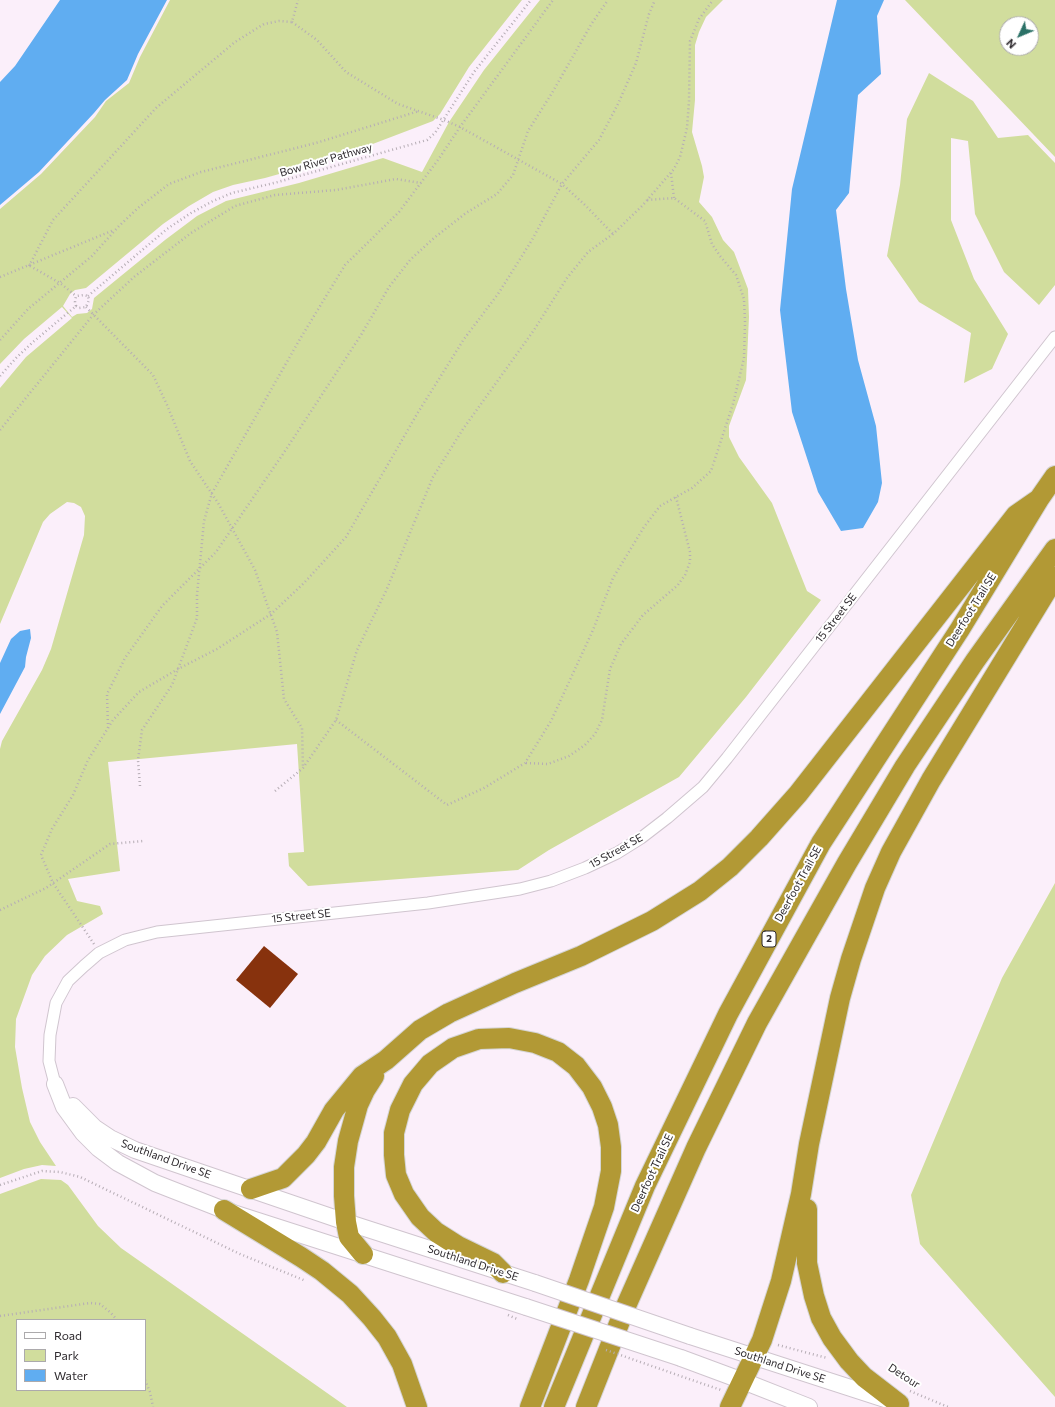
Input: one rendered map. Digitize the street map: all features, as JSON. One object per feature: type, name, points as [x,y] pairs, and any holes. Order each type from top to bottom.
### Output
[{"type":"highway","name":"Deerfoot Trail SE","points":[[554,1407],[645,1186],[728,1014],[820,843],[960,629],[1055,476]]},
{"type":"highway","points":[[251,1189],[283,1178],[306,1155],[316,1142],[334,1110],[362,1076],[386,1060],[420,1030],[449,1013],[581,956],[652,921],[700,891],[730,867],[759,838],[802,788],[1016,515],[1039,500]]},
{"type":"highway","points":[[586,1407],[626,1306],[696,1148],[757,1023],[847,863],[905,766],[974,661],[1055,549]]},
{"type":"highway","points":[[730,1407],[768,1324],[781,1281],[801,1194],[809,1144],[840,998],[851,959],[875,888],[891,852],[931,780],[1055,577]]},
{"type":"highway","points":[[503,1273],[493,1263],[458,1246],[436,1232],[420,1217],[404,1194],[396,1175],[394,1133],[400,1110],[413,1084],[430,1064],[453,1048],[479,1039],[509,1038],[534,1043],[558,1052],[576,1066],[592,1087],[602,1107],[608,1125],[611,1146],[611,1171],[604,1207],[579,1280],[530,1407]]},
{"type":"highway","points":[[363,1254],[349,1238],[346,1222],[344,1167],[348,1141],[358,1105],[365,1090],[386,1060]]},
{"type":"highway","points":[[809,1144],[810,1164],[806,1223],[808,1263],[816,1304],[821,1318],[832,1338],[849,1361],[864,1377],[905,1400]]},
{"type":"highway","points":[[224,1210],[301,1257],[322,1271],[350,1294],[387,1337],[402,1364],[417,1407]]},
{"type":"main road","name":"Southland Drive SE","points":[[55,1084],[70,1103],[95,1128],[110,1138],[135,1150],[346,1222],[535,1283],[754,1357],[905,1400]]},
{"type":"main road","name":"Southland Drive SE","points":[[55,1084],[64,1106],[73,1120],[98,1148],[118,1163],[155,1183],[224,1210],[681,1358],[809,1407]]},
{"type":"street","name":"15 Street SE","points":[[55,1084],[49,1061],[50,1035],[56,1003],[68,981],[100,953],[125,940],[157,932],[428,903],[520,890],[551,881],[585,868],[617,853],[641,838],[703,787],[727,758],[1055,337]]},
{"type":"path","points":[[292,22],[298,0]]},
{"type":"path","name":"Bow River Pathway","points":[[88,296],[167,229],[212,201],[232,193],[278,182],[427,140],[435,133],[444,120],[474,72],[531,0]]},
{"type":"path","points":[[140,786],[138,760],[142,730],[172,685],[196,618],[204,521],[212,493],[300,339],[345,265],[399,212],[553,0]]},
{"type":"path","points":[[108,729],[106,694],[125,658],[162,606],[216,552],[361,335],[389,287],[410,260],[434,238],[466,213],[497,194],[513,175],[528,131],[552,93],[592,23],[608,0]]},
{"type":"path","points":[[100,953],[53,883],[41,855],[52,829],[72,795],[88,760],[113,720],[139,692],[178,669],[217,649],[271,614],[304,582],[346,537],[421,408],[464,339],[498,294],[532,240],[562,184],[599,140],[618,104],[636,62],[649,14],[655,0]]},
{"type":"path","points":[[275,791],[303,768],[336,720],[357,650],[386,591],[433,477],[463,429],[534,330],[567,278],[588,252],[613,234],[647,200],[671,172],[680,157],[687,128],[690,41],[699,19],[713,0]]},
{"type":"path","points":[[29,266],[53,220],[156,108],[235,42],[258,27],[279,20],[292,22],[317,40],[346,72],[398,104],[460,127],[562,184],[613,234]]},
{"type":"path","points":[[0,340],[28,309],[92,256],[115,230],[138,208],[169,184],[201,172],[316,143],[419,111]]},
{"type":"path","points":[[671,172],[674,198]]},
{"type":"path","points":[[0,430],[93,315],[134,277],[191,233],[235,206],[275,195],[336,190],[396,179],[421,183]]},
{"type":"path","points":[[336,720],[447,805],[484,788],[525,763],[551,721],[593,630],[613,578],[644,527],[660,506],[692,488],[711,471],[733,404],[744,358],[744,299],[736,275],[712,244],[705,220],[674,198],[647,200]]},
{"type":"path","points":[[0,277],[115,230]]},
{"type":"path","points":[[29,266],[60,283],[76,296],[88,296],[89,300],[86,307]]},
{"type":"path","points":[[76,296],[76,306]]},
{"type":"path","points":[[76,306],[79,308],[86,307]]},
{"type":"path","points":[[0,376],[33,342],[76,306]]},
{"type":"path","points":[[86,307],[153,375],[167,404],[190,461],[212,493],[255,570],[277,632],[284,699],[302,728],[303,768]]},
{"type":"path","points":[[525,763],[548,764],[569,756],[584,745],[595,734],[602,720],[610,669],[621,644],[643,615],[678,585],[685,575],[690,562],[690,552],[676,497]]},
{"type":"path","points":[[0,910],[46,888],[110,844],[143,841]]},
{"type":"path","points":[[0,1185],[42,1171],[60,1172],[80,1177],[240,1254],[307,1282],[312,1281]]},
{"type":"path","points":[[0,1316],[90,1303],[100,1304],[116,1319]]},
{"type":"path","points":[[772,1343],[829,1359]]},
{"type":"path","points":[[689,1379],[719,1390]]},
{"type":"path","points":[[146,1382],[150,1392],[153,1407]]},
{"type":"path","name":"Detour","points":[[905,1400],[948,1407]]},
{"type":"green space","points":[[170,0],[522,0],[469,67],[440,114],[433,121],[336,158],[265,178],[233,185],[213,192],[163,224],[86,288],[75,290],[70,294],[63,306],[72,317],[77,314],[87,313],[92,309],[94,298],[165,240],[197,216],[226,201],[299,183],[383,158],[422,172],[449,122],[484,70],[540,0],[723,0],[706,17],[695,45],[695,100],[692,132],[704,177],[699,202],[712,217],[723,240],[734,252],[748,289],[749,317],[746,380],[729,426],[729,437],[739,457],[772,503],[807,591],[821,600],[746,697],[679,777],[549,850],[518,870],[308,886],[289,866],[288,853],[304,852],[297,744],[108,762],[120,871],[68,879],[77,901],[100,906],[103,914],[67,935],[45,956],[32,975],[16,1019],[15,1047],[30,1122],[40,1142],[56,1166],[42,1165],[24,1169],[0,1178],[0,749],[2,741],[42,670],[51,649],[84,535],[85,516],[81,507],[74,503],[67,502],[50,514],[43,522],[0,624],[0,388],[26,357],[72,318],[62,307],[24,339],[0,364],[0,209],[41,174],[95,117],[106,101],[129,83],[140,57]]},
{"type":"green space","points":[[905,0],[1055,0],[1055,157]]},
{"type":"green space","points":[[929,73],[973,101],[998,138],[1028,135],[1055,163],[1055,285],[1039,305],[1004,272],[975,214],[968,141],[951,138],[951,220],[974,279],[1008,334],[992,369],[964,383],[971,333],[919,302],[887,256],[900,185],[907,119]]},
{"type":"green space","points":[[1055,883],[1055,1397],[920,1244],[911,1195],[1002,978]]},
{"type":"green space","points":[[41,1179],[61,1180],[68,1185],[98,1226],[121,1248],[347,1407],[0,1407],[0,1194]]},
{"type":"water","points":[[60,0],[167,0],[138,54],[127,80],[105,100],[39,172],[0,205],[0,82],[15,66]]},
{"type":"water","points":[[837,0],[884,0],[877,16],[881,74],[858,95],[849,193],[836,210],[846,289],[858,360],[876,426],[882,483],[878,502],[863,528],[841,531],[818,492],[792,412],[780,310],[792,189]]},
{"type":"water","points":[[30,629],[31,638],[25,667],[0,714],[0,663],[11,639],[20,631]]},
{"type":"building","points":[[264,946],[298,974],[270,1008],[236,980]]}]
